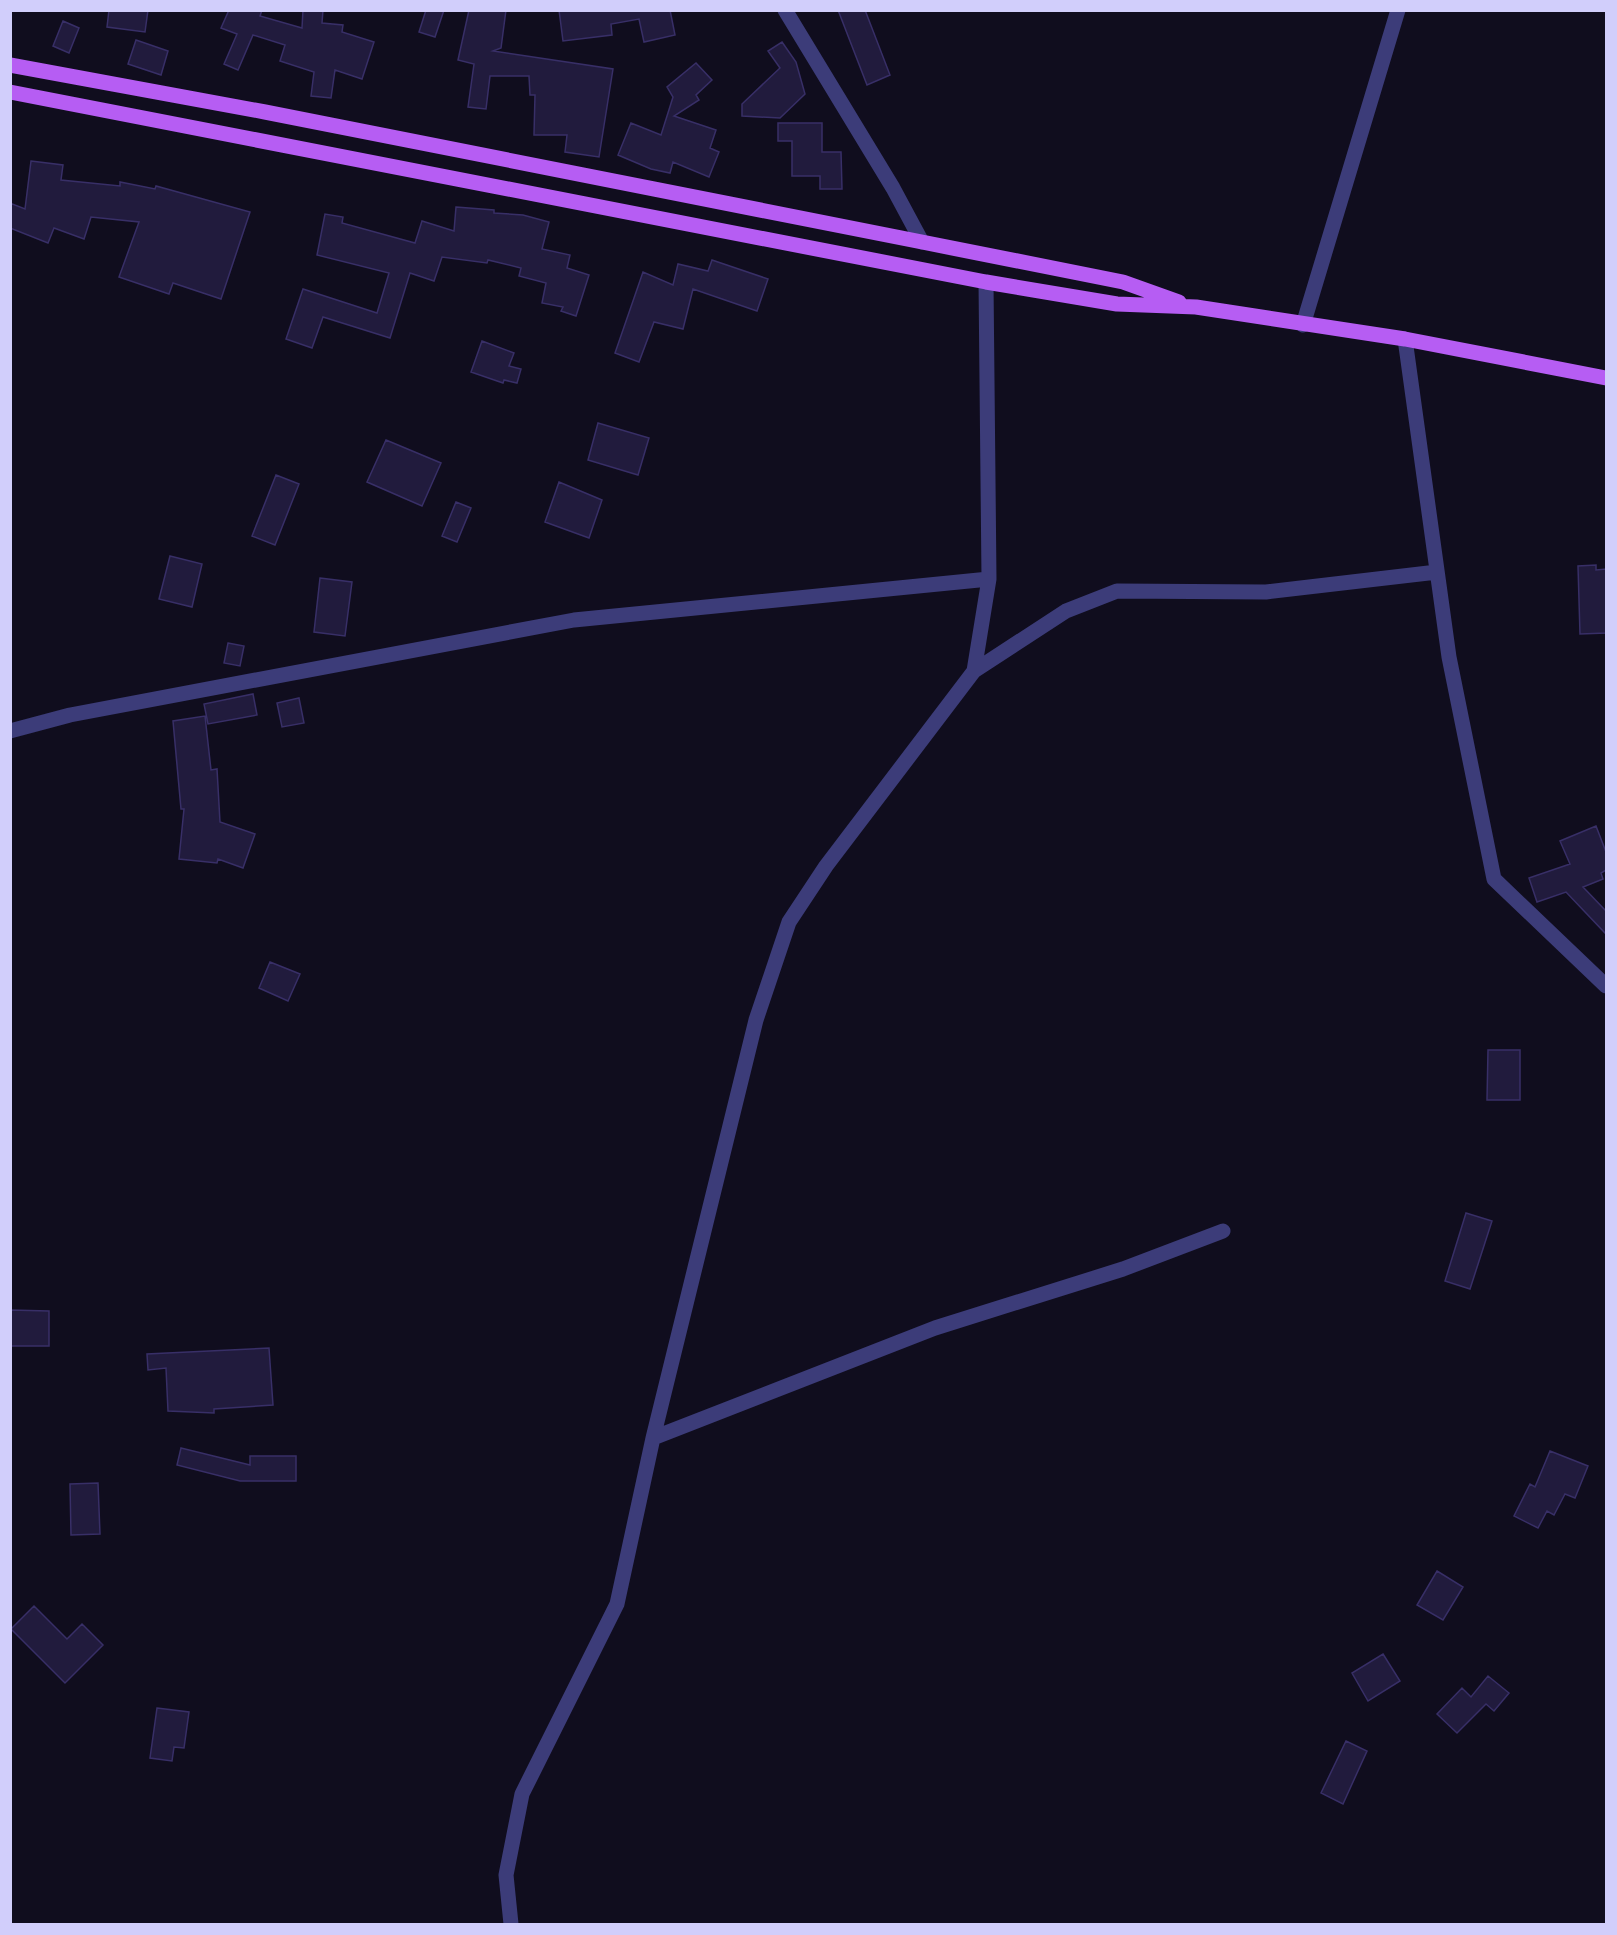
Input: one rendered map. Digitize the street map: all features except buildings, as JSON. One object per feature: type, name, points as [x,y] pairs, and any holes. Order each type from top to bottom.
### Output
[{"type":"main road","points":[[10,65],[276,114],[1123,282],[1196,307]]},
{"type":"main road","points":[[10,92],[986,282],[1117,304],[1196,307],[1405,339],[1606,378]]},
{"type":"street","points":[[785,10],[882,169],[922,242]]},
{"type":"street","points":[[1303,325],[1398,10]]},
{"type":"street","points":[[974,671],[989,579],[986,282]]},
{"type":"street","points":[[1405,339],[1449,657],[1494,879],[1606,986]]},
{"type":"street","points":[[511,1924],[506,1875],[522,1794],[617,1604],[653,1438],[756,1020],[789,922],[825,866],[974,671],[1066,610],[1117,591],[1266,592],[1437,572]]},
{"type":"street","points":[[10,731],[70,715],[574,620],[989,579]]},
{"type":"street","points":[[653,1438],[935,1328],[1123,1269],[1223,1231]]}]
